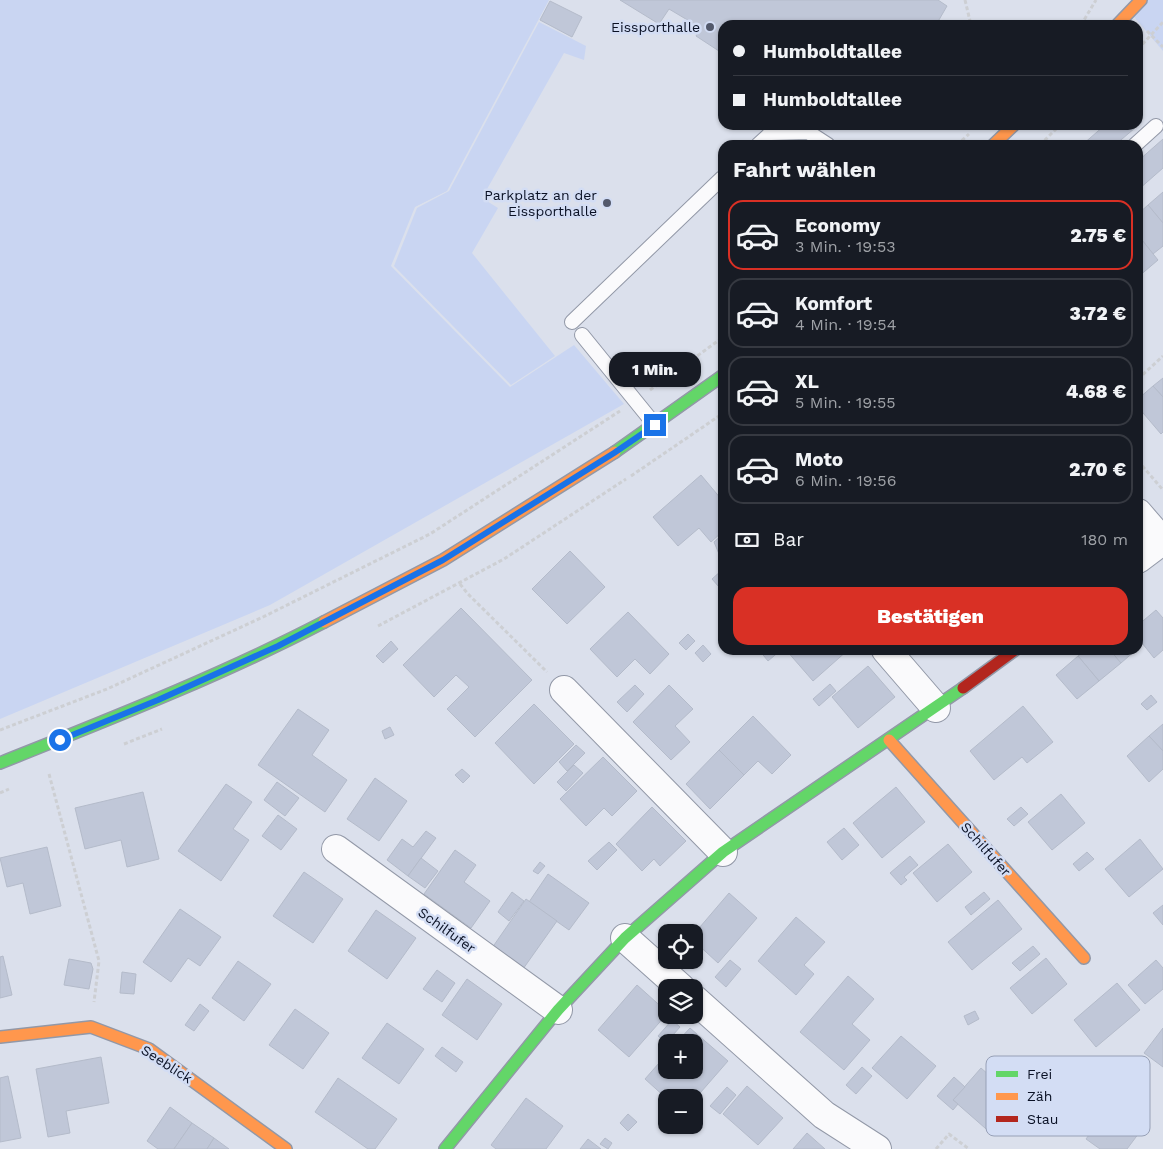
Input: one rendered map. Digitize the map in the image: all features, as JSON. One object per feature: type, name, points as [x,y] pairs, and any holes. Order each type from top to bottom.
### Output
[{"type":"street","points":[[1122,20],[1141,0]]},
{"type":"street","points":[[999,140],[1009,130]]},
{"type":"street","points":[[0,763],[158,700],[278,646],[443,560],[614,453],[718,379]]},
{"type":"street","points":[[1143,519],[1163,542],[1143,556]]},
{"type":"street","points":[[890,655],[936,708]]},
{"type":"street","points":[[445,1149],[558,1010],[625,938],[723,852],[936,708],[1008,655]]},
{"type":"street","points":[[564,690],[723,852]]},
{"type":"street","name":"Schilfufer","points":[[889,740],[1084,958]]},
{"type":"street","name":"Schilfufer","points":[[336,850],[558,1010]]},
{"type":"street","points":[[625,938],[671,979]]},
{"type":"street","points":[[703,1007],[824,1115],[877,1149]]},
{"type":"street","name":"Seeblick","points":[[0,1037],[91,1027],[149,1049],[286,1149]]},
{"type":"lane","points":[[1141,140],[1156,126]]},
{"type":"lane","points":[[763,140],[771,133],[808,132],[820,140]]},
{"type":"lane","points":[[572,322],[718,182]]},
{"type":"lane","points":[[582,335],[655,425]]},
{"type":"path","points":[[965,0],[970,20]]},
{"type":"path","points":[[1084,20],[1096,0]]},
{"type":"path","points":[[1143,44],[1163,22]]},
{"type":"path","points":[[1045,140],[1055,130]]},
{"type":"path","points":[[0,730],[107,689],[263,617],[430,534],[636,401],[718,341]]},
{"type":"path","points":[[1143,374],[1163,356]]},
{"type":"path","points":[[1143,467],[1163,490]]},
{"type":"path","points":[[460,584],[564,690]]},
{"type":"path","points":[[49,774],[99,961],[91,1027]]},
{"type":"path","points":[[936,1149],[950,1134],[969,1149]]},
{"type":"shaded area","points":[[0,0],[549,0],[447,191],[415,207],[391,266],[510,387],[574,345],[624,404],[270,605],[0,719]]},
{"type":"shaded area","points":[[1140,0],[1163,0],[1163,51],[1143,27],[1143,20],[1137,20],[1130,12]]},
{"type":"shaded area","points":[[539,22],[586,46],[584,60],[564,53],[482,198],[498,208],[472,253],[555,356],[511,385],[394,266],[417,208],[449,191]]},
{"type":"building","name":"Eissporthalle","points":[[620,0],[938,0],[947,6],[939,20],[718,20],[718,50],[696,36],[701,28],[669,9],[659,24]]},
{"type":"building","points":[[550,1],[582,17],[572,37],[540,20]]},
{"type":"building","points":[[1099,130],[1133,130],[1121,140],[1088,140]]},
{"type":"building","points":[[1163,139],[1163,168],[1143,186],[1143,157]]},
{"type":"building","points":[[1163,192],[1163,223],[1148,205]]},
{"type":"building","points":[[1148,205],[1163,223],[1163,246],[1153,254],[1143,241],[1143,210]]},
{"type":"building","points":[[1143,241],[1158,260],[1143,273]]},
{"type":"building","points":[[1163,378],[1163,397],[1153,386]]},
{"type":"building","points":[[1153,386],[1163,397],[1163,432],[1161,434],[1143,413],[1143,395]]},
{"type":"building","points":[[701,475],[718,495],[718,536],[711,542],[699,528],[678,546],[653,517]]},
{"type":"building","points":[[718,538],[718,552],[714,542]]},
{"type":"building","points":[[570,551],[605,587],[567,624],[532,589]]},
{"type":"building","points":[[718,574],[718,586],[712,579]]},
{"type":"building","points":[[461,608],[532,680],[475,737],[447,709],[469,687],[456,675],[434,697],[403,665]]},
{"type":"building","points":[[1156,610],[1163,618],[1163,650],[1154,658],[1143,644],[1143,621]]},
{"type":"building","points":[[628,612],[669,654],[650,674],[635,659],[617,677],[590,649]]},
{"type":"building","points":[[688,634],[695,641],[686,650],[679,643]]},
{"type":"building","points":[[391,641],[398,649],[383,663],[376,656]]},
{"type":"building","points":[[703,645],[711,654],[703,662],[695,653]]},
{"type":"building","points":[[763,655],[775,655],[768,661]]},
{"type":"building","points":[[790,655],[842,655],[813,681]]},
{"type":"building","points":[[1114,655],[1121,663],[1099,681],[1078,656]]},
{"type":"building","points":[[1114,655],[1130,655],[1121,663]]},
{"type":"building","points":[[1078,656],[1099,681],[1077,699],[1056,675]]},
{"type":"building","points":[[868,666],[895,697],[858,728],[832,697]]},
{"type":"building","points":[[830,684],[836,691],[819,706],[813,699]]},
{"type":"building","points":[[635,685],[644,694],[627,712],[617,702]]},
{"type":"building","points":[[669,685],[693,709],[675,726],[690,742],[671,760],[633,722]]},
{"type":"building","points":[[1151,695],[1157,702],[1147,710],[1141,704]]},
{"type":"building","points":[[534,704],[574,744],[534,784],[495,743]]},
{"type":"building","points":[[1023,706],[1053,742],[1027,763],[1022,757],[994,780],[970,751]]},
{"type":"building","points":[[298,709],[329,730],[312,755],[347,780],[325,812],[258,765]]},
{"type":"building","points":[[753,716],[791,755],[772,774],[758,761],[744,775],[719,750]]},
{"type":"building","points":[[1163,724],[1163,751],[1149,736]]},
{"type":"building","points":[[390,727],[394,735],[385,739],[382,731]]},
{"type":"building","points":[[1149,736],[1163,751],[1163,769],[1149,782],[1127,756]]},
{"type":"building","points":[[576,745],[585,753],[567,771],[559,762]]},
{"type":"building","points":[[719,750],[744,775],[710,809],[686,784]]},
{"type":"building","points":[[603,757],[637,791],[612,816],[604,808],[586,826],[560,799]]},
{"type":"building","points":[[574,765],[583,773],[566,791],[557,782]]},
{"type":"building","points":[[462,769],[470,776],[463,783],[455,775]]},
{"type":"building","points":[[375,778],[407,801],[379,841],[347,819]]},
{"type":"building","points":[[277,782],[299,798],[285,816],[264,800]]},
{"type":"building","points":[[226,784],[252,802],[233,829],[249,840],[221,881],[178,851]]},
{"type":"building","points":[[896,787],[925,822],[882,858],[853,823]]},
{"type":"building","points":[[143,792],[159,859],[127,867],[121,840],[85,849],[75,808]]},
{"type":"building","points":[[1061,794],[1085,823],[1052,850],[1028,822]]},
{"type":"building","points":[[652,807],[686,841],[660,866],[654,859],[642,871],[616,844]]},
{"type":"building","points":[[1021,807],[1028,814],[1014,826],[1007,819]]},
{"type":"building","points":[[278,815],[297,829],[281,850],[262,836]]},
{"type":"building","points":[[844,828],[859,845],[842,860],[827,842]]},
{"type":"building","points":[[426,831],[436,838],[408,876],[387,860],[402,839],[413,847]]},
{"type":"building","points":[[1140,839],[1163,869],[1129,897],[1105,869]]},
{"type":"building","points":[[609,842],[617,850],[597,870],[588,861]]},
{"type":"building","points":[[948,844],[972,872],[937,902],[913,873]]},
{"type":"building","points":[[47,847],[61,906],[30,914],[23,883],[7,887],[0,858]]},
{"type":"building","points":[[455,850],[476,865],[464,882],[490,901],[471,928],[424,894]]},
{"type":"building","points":[[1087,852],[1094,859],[1079,871],[1073,864]]},
{"type":"building","points":[[910,856],[918,865],[904,877],[907,880],[901,885],[890,873]]},
{"type":"building","points":[[421,858],[438,871],[425,888],[408,876]]},
{"type":"building","points":[[540,862],[545,866],[538,874],[533,871]]},
{"type":"building","points":[[304,872],[343,899],[313,943],[273,916]]},
{"type":"building","points":[[548,874],[589,903],[569,930],[529,902]]},
{"type":"building","points":[[512,892],[524,901],[509,921],[498,912]]},
{"type":"building","points":[[984,892],[990,899],[971,915],[965,907]]},
{"type":"building","points":[[729,893],[757,918],[718,963],[703,949],[703,924]]},
{"type":"building","points":[[526,899],[557,921],[523,969],[492,948]]},
{"type":"building","points":[[998,900],[1022,929],[972,970],[948,942]]},
{"type":"building","points":[[1163,905],[1163,925],[1153,913]]},
{"type":"building","points":[[180,909],[221,937],[200,966],[188,958],[171,982],[143,962]]},
{"type":"building","points":[[376,910],[416,938],[387,979],[348,951]]},
{"type":"building","points":[[796,917],[825,942],[804,965],[814,974],[796,995],[758,961]]},
{"type":"building","points":[[1033,946],[1040,954],[1020,971],[1012,963]]},
{"type":"building","points":[[3,956],[12,995],[0,998],[0,957]]},
{"type":"building","points":[[1046,958],[1067,984],[1032,1014],[1010,988]]},
{"type":"building","points":[[69,959],[91,963],[93,969],[89,989],[64,985]]},
{"type":"building","points":[[730,960],[741,969],[726,987],[715,977]]},
{"type":"building","points":[[1156,960],[1163,968],[1163,989],[1145,1004],[1128,985]]},
{"type":"building","points":[[238,961],[271,984],[244,1021],[212,998]]},
{"type":"building","points":[[437,970],[455,983],[442,1002],[423,989]]},
{"type":"building","points":[[122,972],[136,974],[134,994],[120,993]]},
{"type":"building","points":[[848,976],[874,999],[852,1024],[870,1040],[844,1070],[800,1032]]},
{"type":"building","points":[[467,979],[502,1004],[477,1040],[442,1015]]},
{"type":"building","points":[[1117,983],[1140,1010],[1096,1047],[1074,1020]]},
{"type":"building","points":[[637,985],[658,1004],[658,1024],[629,1057],[598,1030]]},
{"type":"building","points":[[200,1004],[209,1011],[194,1031],[185,1025]]},
{"type":"building","points":[[295,1009],[329,1033],[303,1069],[269,1045]]},
{"type":"building","points":[[975,1011],[979,1019],[968,1025],[964,1016]]},
{"type":"building","points":[[387,1023],[424,1049],[399,1084],[362,1058]]},
{"type":"building","points":[[668,1024],[677,1024],[680,1027],[674,1034],[660,1034]]},
{"type":"building","points":[[690,1028],[697,1034],[684,1034]]},
{"type":"building","points":[[1163,1028],[1163,1067],[1144,1053]]},
{"type":"building","points":[[901,1036],[936,1066],[907,1099],[872,1068]]},
{"type":"building","points":[[703,1039],[728,1061],[703,1090],[658,1089],[658,1091],[645,1079],[658,1064],[658,1079],[703,1079]]},
{"type":"building","points":[[442,1047],[463,1062],[456,1072],[435,1056]]},
{"type":"building","points":[[101,1057],[109,1103],[66,1111],[70,1133],[48,1137],[36,1069]]},
{"type":"building","points":[[862,1067],[872,1076],[856,1094],[846,1085]]},
{"type":"building","points":[[981,1068],[986,1072],[986,1129],[953,1100]]},
{"type":"building","points":[[8,1076],[21,1138],[0,1142],[0,1078]]},
{"type":"building","points":[[954,1077],[965,1087],[953,1100],[958,1104],[953,1110],[937,1096]]},
{"type":"building","points":[[338,1078],[397,1119],[375,1149],[368,1149],[315,1112]]},
{"type":"building","points":[[747,1086],[783,1118],[758,1145],[723,1114]]},
{"type":"building","points":[[727,1087],[736,1095],[720,1114],[710,1106]]},
{"type":"building","points":[[526,1098],[563,1126],[546,1149],[496,1149],[491,1145]]},
{"type":"building","points":[[170,1107],[192,1123],[174,1149],[158,1149],[147,1141]]},
{"type":"building","points":[[628,1114],[637,1122],[628,1131],[620,1123]]},
{"type":"building","points":[[192,1123],[214,1138],[207,1149],[174,1149]]},
{"type":"building","points":[[807,1133],[825,1149],[793,1149]]},
{"type":"building","points":[[1088,1136],[1137,1136],[1127,1149],[1100,1149],[1086,1139]]},
{"type":"building","points":[[214,1138],[229,1149],[207,1149]]},
{"type":"building","points":[[605,1138],[612,1143],[608,1149],[600,1144]]},
{"type":"building","points":[[588,1139],[601,1149],[580,1149]]},
{"type":"traffic: fast","points":[[615,452],[718,379]]},
{"type":"traffic: fast","points":[[0,763],[205,679],[324,622]]},
{"type":"traffic: fast","points":[[445,1149],[558,1010],[625,938],[723,852],[963,688]]},
{"type":"traffic: slow","points":[[1122,20],[1141,0]]},
{"type":"traffic: slow","points":[[998,140],[1009,130]]},
{"type":"traffic: slow","points":[[324,622],[443,560],[615,452]]},
{"type":"traffic: slow","points":[[889,740],[1084,958]]},
{"type":"traffic: slow","points":[[0,1037],[91,1027],[149,1049],[286,1149]]},
{"type":"traffic: jam","points":[[963,688],[1008,655]]},
{"type":"place","name":"Eissporthalle","points":[[710,27]]},
{"type":"place","name":"Parkplatz an der Eissporthalle","points":[[607,203]]},
{"type":"route","points":[[60,740],[158,700],[278,646],[443,560],[614,453],[655,425]]}]
